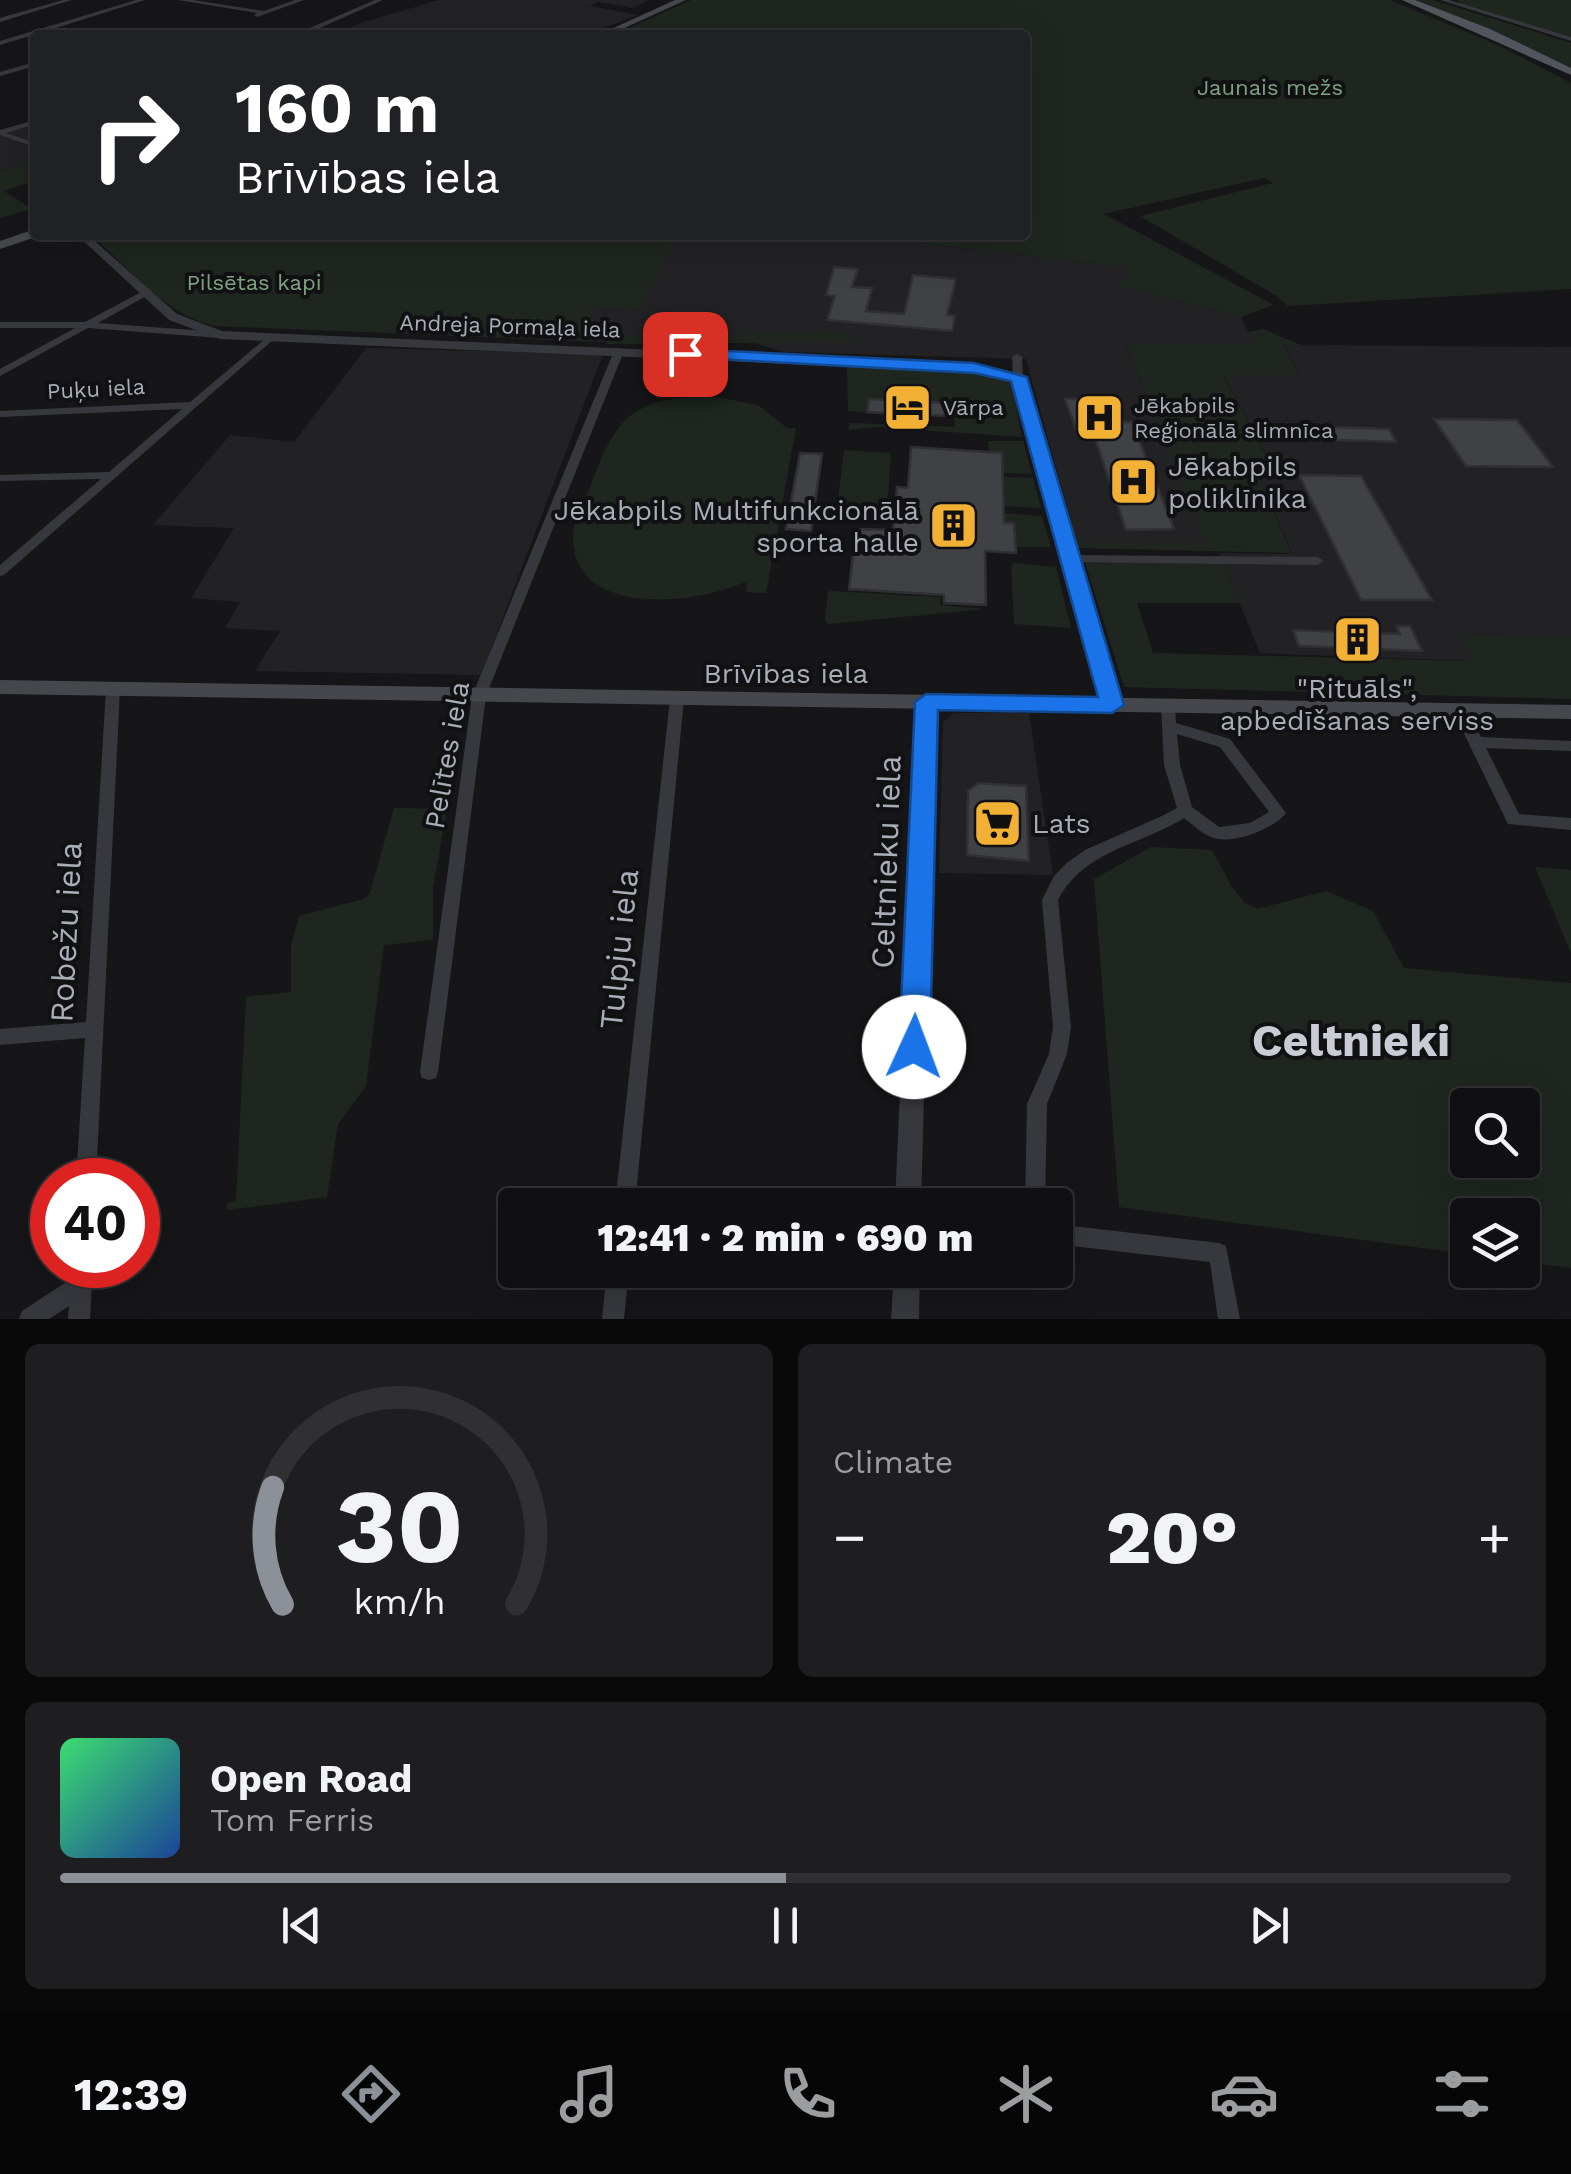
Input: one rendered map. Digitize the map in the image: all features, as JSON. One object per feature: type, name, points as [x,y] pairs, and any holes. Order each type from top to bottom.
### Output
[{"type":"main road","points":[[613,30],[682,0]]},
{"type":"main road","points":[[1407,0],[1571,72]]},
{"type":"main road","points":[[0,246],[30,235]]},
{"type":"main road","name":"Brīvības iela","points":[[0,687],[1112,705],[1168,716],[1571,712]]},
{"type":"street","points":[[0,20],[68,0]]},
{"type":"street","points":[[44,30],[142,0]]},
{"type":"street","points":[[181,0],[262,12]]},
{"type":"street","points":[[211,4],[225,0]]},
{"type":"street","points":[[236,30],[262,12],[301,0]]},
{"type":"street","points":[[310,30],[380,0]]},
{"type":"street","points":[[1443,0],[1571,39]]},
{"type":"street","points":[[47,29],[57,30]]},
{"type":"street","points":[[0,43],[30,34]]},
{"type":"street","points":[[0,74],[30,65]]},
{"type":"street","points":[[0,133],[30,124]]},
{"type":"street","points":[[0,133],[30,143]]},
{"type":"street","points":[[87,240],[173,317],[220,335]]},
{"type":"street","points":[[0,373],[145,293]]},
{"type":"street","name":"Andreja Pormaļa iela","points":[[0,325],[85,325],[220,335],[974,368],[1018,377]]},
{"type":"street","points":[[0,572],[271,337]]},
{"type":"street","name":"Pelītes iela","points":[[429,1072],[479,696],[619,351]]},
{"type":"street","points":[[1018,357],[1018,377],[1112,705]]},
{"type":"street","name":"Puķu iela","points":[[0,414],[193,405]]},
{"type":"street","points":[[0,478],[112,476]]},
{"type":"street","points":[[1069,559],[1318,561]]},
{"type":"street","name":"Robežu iela","points":[[87,1158],[114,688]]},
{"type":"street","name":"Tulpju iela","points":[[627,1188],[677,699]]},
{"type":"street","name":"Celtnieku iela","points":[[909,1188],[926,702]]},
{"type":"street","points":[[1460,711],[1514,820],[1571,824]]},
{"type":"street","points":[[1168,716],[1225,743],[1278,813],[1272,820],[1216,833],[1185,810],[1172,765],[1168,716]]},
{"type":"street","points":[[1476,742],[1571,746]]},
{"type":"street","points":[[1035,1188],[1037,1104],[1062,1036],[1049,908],[1052,894],[1088,856],[1107,843],[1150,831],[1185,810]]},
{"type":"street","points":[[0,1037],[93,1029]]},
{"type":"street","points":[[1073,1236],[1220,1253],[1228,1319]]},
{"type":"street","points":[[30,1319],[66,1288]]},
{"type":"street","points":[[80,1319],[81,1288]]},
{"type":"street","points":[[613,1319],[616,1288]]},
{"type":"street","points":[[905,1319],[906,1288]]},
{"type":"shaded area","points":[[439,0],[649,0],[633,8],[598,2],[590,6],[638,15],[598,30],[344,30]]},
{"type":"shaded area","points":[[30,125],[30,162],[0,171],[0,135]]},
{"type":"shaded area","name":"Jēkabpils Reģionālā slimnīca","points":[[673,240],[894,240],[1125,267],[1132,273],[1117,285],[1241,317],[1254,344],[1126,345],[1206,544],[1077,543],[1026,359],[783,352],[756,343],[601,342],[588,308],[639,309]]},
{"type":"shaded area","points":[[1284,345],[1571,347],[1571,637],[1460,635],[1473,661],[1260,653],[1219,553],[1291,551],[1260,479],[1270,463],[1223,374],[1299,374]]},
{"type":"shaded area","points":[[366,348],[603,354],[481,675],[255,671],[280,631],[225,628],[240,602],[191,598],[234,528],[153,525],[230,435],[294,442]]},
{"type":"shaded area","points":[[954,713],[1029,713],[1053,875],[939,873],[943,722]]},
{"type":"green space","name":"Jaunais mežs","points":[[691,0],[1390,0],[1500,46],[1571,83],[1571,289],[1288,306],[1140,216],[1273,183],[1264,178],[1104,214],[1274,305],[1241,317],[1116,285],[1131,273],[1125,267],[894,240],[1030,240],[1030,30],[625,30]]},
{"type":"green space","points":[[1414,0],[1433,0],[1571,43],[1571,68],[1489,29]]},
{"type":"green space","points":[[1458,0],[1571,0],[1571,37],[1459,4]]},
{"type":"green space","points":[[30,162],[30,183],[4,191],[30,210],[0,218],[0,171]]},
{"type":"green space","name":"Pilsētas kapi","points":[[97,240],[676,240],[639,309],[588,308],[601,342],[215,326],[181,313]]},
{"type":"green space","points":[[1263,329],[1301,345],[1284,346],[1299,375],[1223,375],[1270,464],[1262,469],[1260,479],[1291,553],[1077,548],[1077,543],[1205,543],[1126,344],[1253,344],[1248,332]]},
{"type":"green space","points":[[849,333],[860,342],[607,344],[604,337]]},
{"type":"green space","points":[[847,366],[979,371],[1011,379],[1022,437],[875,427],[848,430],[850,423],[955,427],[954,416],[947,416],[947,403],[869,399],[867,412],[848,411]]},
{"type":"green space","points":[[710,396],[758,405],[787,428],[796,428],[766,593],[746,592],[747,581],[700,595],[644,599],[617,594],[595,583],[579,565],[573,533],[611,440],[620,426],[646,407],[663,401]]},
{"type":"green space","points":[[988,441],[1023,441],[1032,474],[1003,473],[1002,453],[989,452]]},
{"type":"green space","points":[[844,450],[891,453],[887,508],[837,506]]},
{"type":"green space","points":[[1003,477],[1033,478],[1041,508],[1004,506]]},
{"type":"green space","points":[[1004,513],[1042,516],[1051,547],[1015,547],[1014,524],[1004,523]]},
{"type":"green space","points":[[1085,562],[1223,563],[1240,603],[1137,603],[1153,653],[1472,661],[1459,635],[1571,637],[1571,699],[1124,687]]},
{"type":"green space","points":[[1011,565],[1056,567],[1071,628],[1014,624]]},
{"type":"green space","points":[[828,591],[940,597],[940,605],[986,609],[828,624]]},
{"type":"green space","points":[[394,808],[447,809],[433,888],[433,940],[384,945],[366,1086],[338,1124],[327,1197],[227,1210],[227,1204],[236,1200],[246,997],[291,992],[291,945],[299,916],[364,899],[370,893]]},
{"type":"green space","points":[[1151,847],[1212,850],[1232,887],[1245,903],[1258,909],[1326,891],[1373,911],[1404,968],[1571,983],[1571,1268],[1540,1264],[1540,1198],[1450,1198],[1450,1252],[1119,1207],[1094,879]]},
{"type":"green space","points":[[1535,867],[1571,870],[1571,953]]},
{"type":"building","points":[[834,267],[858,269],[852,287],[872,288],[866,311],[904,314],[913,275],[956,279],[947,315],[955,316],[952,331],[827,320],[835,296],[826,295]]},
{"type":"building","name":"Vārpa","points":[[869,399],[948,403],[947,416],[867,412]]},
{"type":"building","name":"Jēkabpils poliklīnika","points":[[1065,399],[1112,399],[1121,422],[1132,422],[1174,529],[1126,530],[1094,435],[1078,435]]},
{"type":"building","points":[[1434,419],[1517,420],[1553,467],[1466,466]]},
{"type":"building","points":[[1331,427],[1389,429],[1396,442],[1337,440]]},
{"type":"building","name":"Jēkabpils Multifunkcionālā sporta halle","points":[[911,447],[1002,453],[1004,523],[1014,523],[1016,553],[985,551],[986,605],[944,603],[944,595],[849,589],[856,529],[893,530],[897,487],[908,488]]},
{"type":"building","points":[[800,453],[822,454],[811,531],[786,529]]},
{"type":"building","points":[[1299,475],[1361,476],[1432,600],[1361,600]]},
{"type":"building","name":"\"Rituāls\", apbedīšanas serviss","points":[[1396,626],[1410,626],[1422,651],[1299,646],[1293,630],[1400,634]]},
{"type":"building","name":"Lats","points":[[978,783],[1026,786],[1029,861],[967,855],[968,791]]},
{"type":"place","name":"Vārpa","points":[[908,407]]},
{"type":"place","name":"Jēkabpils Reģionālā slimnīca","points":[[1099,418]]},
{"type":"place","name":"Jēkabpils poliklīnika","points":[[1133,482]]},
{"type":"place","name":"Jēkabpils Multifunkcionālā sporta halle","points":[[954,526]]},
{"type":"place","name":"\"Rituāls\", apbedīšanas serviss","points":[[1357,640]]},
{"type":"place","name":"Lats","points":[[997,823]]},
{"type":"district","name":"Celtnieki","points":[[1351,1040]]},
{"type":"route","points":[[685,354],[974,368],[1018,377],[1112,705],[926,702],[914,1047]]}]
